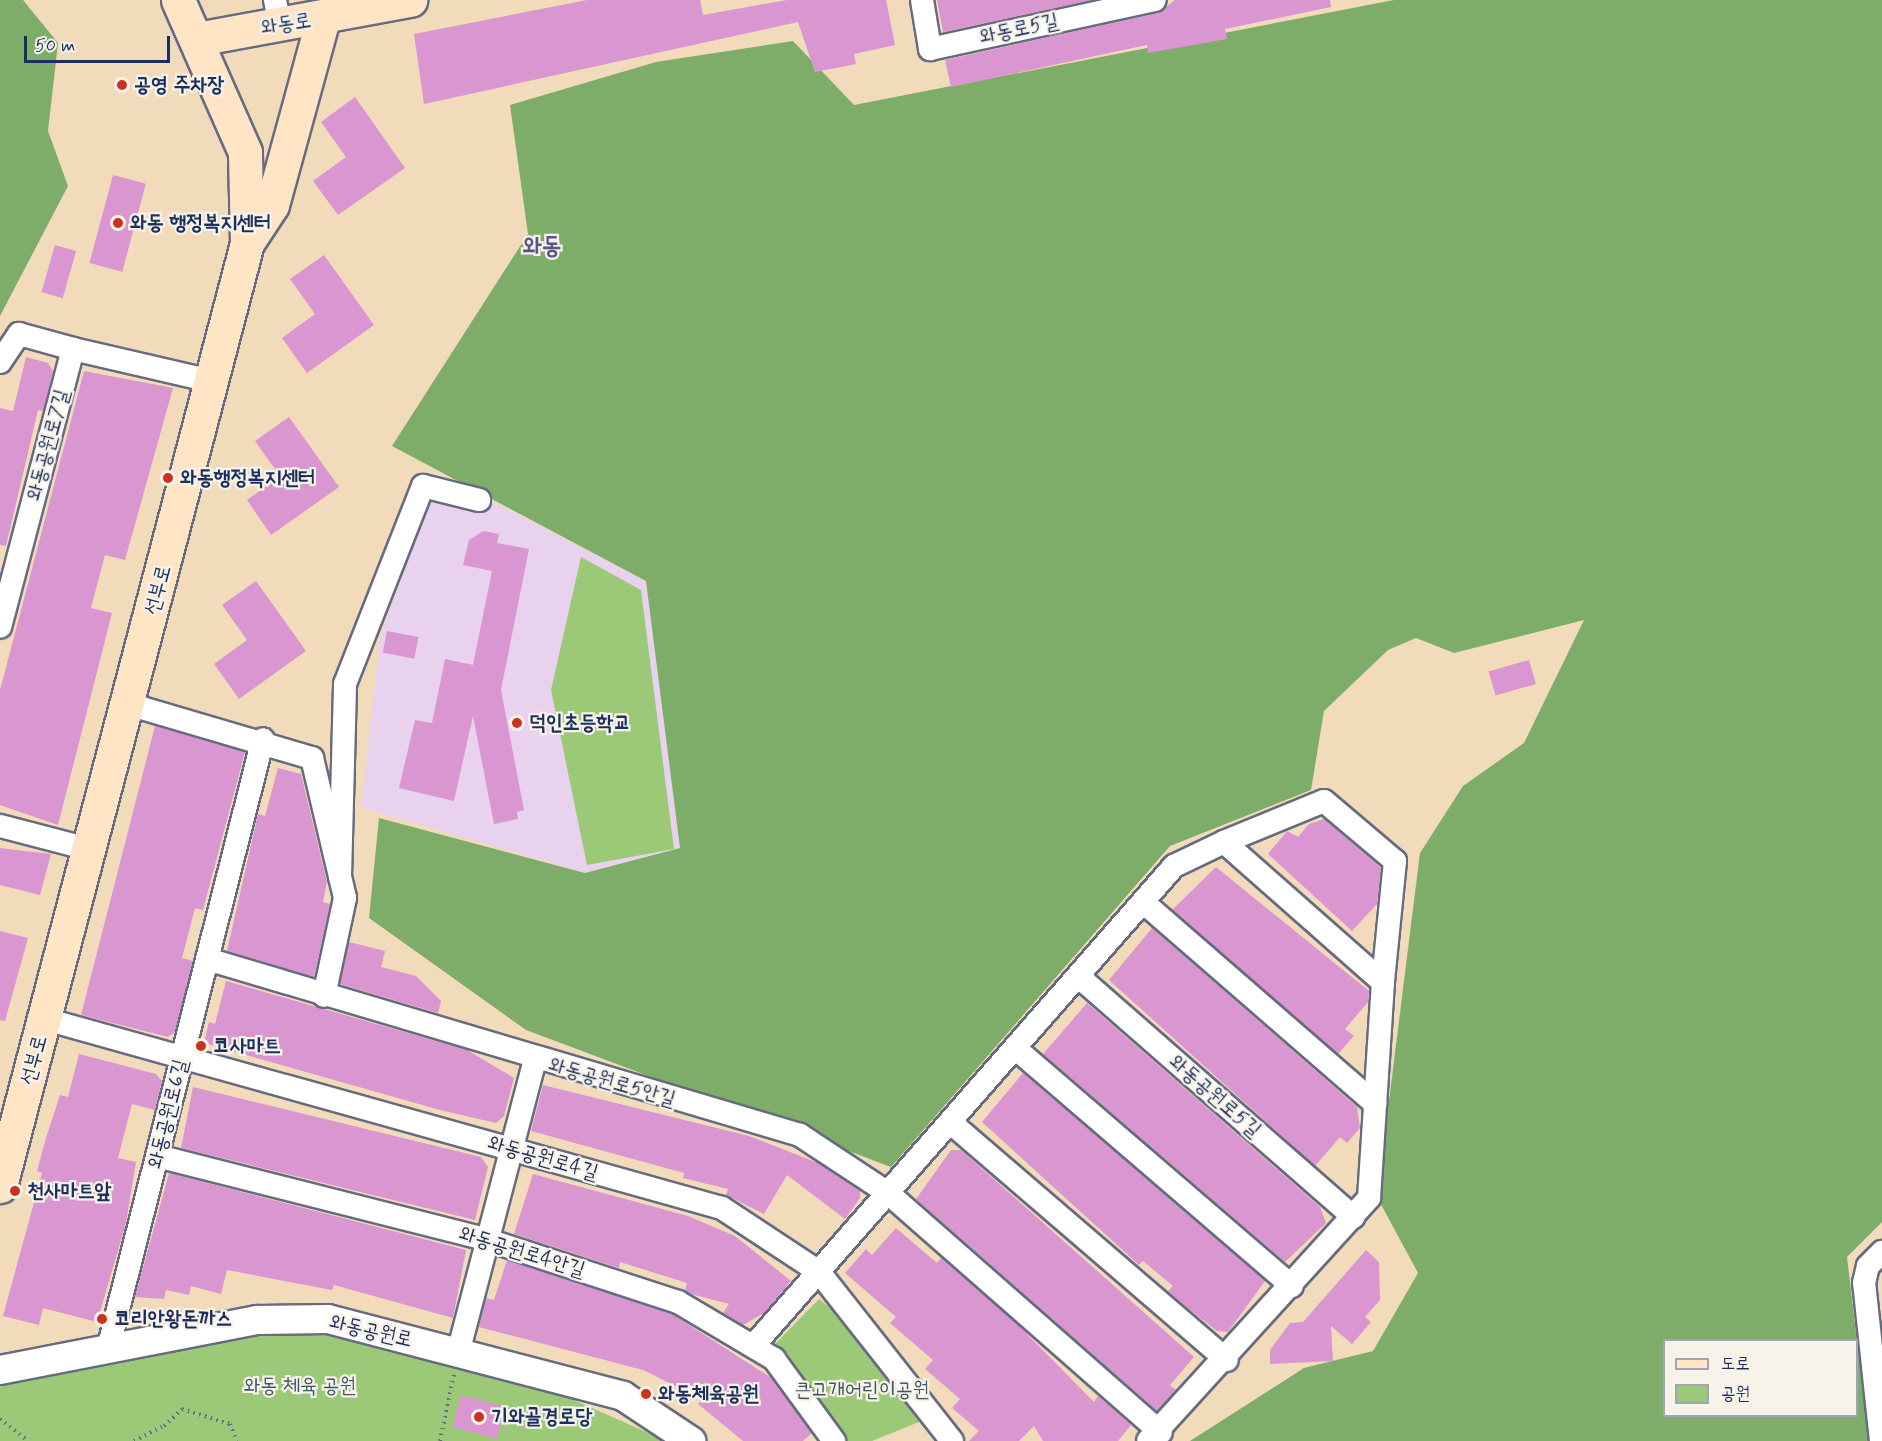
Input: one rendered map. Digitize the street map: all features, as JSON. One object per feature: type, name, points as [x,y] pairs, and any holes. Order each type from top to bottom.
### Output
[{"type":"main road","name":"선부로","points":[[0,1186],[247,243],[245,152],[178,0]]},
{"type":"main road","name":"와동로","points":[[197,39],[277,12],[323,18],[410,0]]},
{"type":"main road","points":[[247,243],[272,205],[323,18]]},
{"type":"street","name":"와동로5길","points":[[922,0],[930,48],[1155,0]]},
{"type":"street","points":[[0,362],[19,334],[212,381]]},
{"type":"street","name":"와동공원로7길","points":[[0,627],[73,349]]},
{"type":"street","points":[[340,877],[345,684],[423,486],[479,500]]},
{"type":"street","points":[[128,704],[262,739],[312,758],[345,898],[324,996]]},
{"type":"street","name":"와동공원로6길","points":[[108,1349],[262,739]]},
{"type":"street","points":[[755,1344],[1174,866],[1224,842],[1324,801],[1395,861],[1383,982],[1369,1198],[1227,1360],[1155,1437],[888,1193]]},
{"type":"street","points":[[0,826],[88,849]]},
{"type":"street","points":[[1224,842],[1383,982]]},
{"type":"street","points":[[1143,902],[1376,1104]]},
{"type":"street","name":"와동공원로5안길","points":[[207,959],[535,1060],[800,1135],[888,1193]]},
{"type":"street","name":"와동공원로5길","points":[[1078,976],[1353,1217]]},
{"type":"street","name":"와동공원로4길","points":[[45,1019],[723,1208],[819,1272],[952,1441]]},
{"type":"street","points":[[1014,1048],[1292,1286]]},
{"type":"street","points":[[458,1353],[535,1060]]},
{"type":"street","points":[[950,1122],[1227,1360]]},
{"type":"street","name":"와동공원로4안길","points":[[157,1156],[488,1240],[678,1302],[755,1344],[774,1359],[834,1441]]},
{"type":"street","points":[[1878,1266],[1863,1283],[1881,1441]]},
{"type":"street","name":"와동공원로","points":[[0,1370],[258,1320],[328,1319],[623,1396],[691,1441]]},
{"type":"path","points":[[440,1441],[458,1353]]},
{"type":"path","points":[[134,1441],[164,1426],[182,1409],[230,1424],[237,1441]]},
{"type":"path","points":[[0,1419],[28,1441]]},
{"type":"shaded area","name":"덕인초등학교","points":[[438,473],[646,581],[680,848],[585,873],[361,807],[380,639]]},
{"type":"green space","points":[[0,0],[23,0],[58,43],[48,131],[68,186],[0,316]]},
{"type":"green space","points":[[1394,0],[1882,0],[1882,1222],[1847,1257],[1857,1339],[1663,1339],[1663,1417],[1858,1417],[1858,1349],[1869,1441],[1190,1441],[1304,1368],[1373,1351],[1418,1273],[1377,1197],[1420,853],[1463,786],[1524,743],[1584,620],[1454,653],[1416,638],[1388,650],[1324,711],[1311,790],[1170,846],[891,1167],[526,1030],[369,918],[379,818],[585,873],[680,848],[646,581],[392,446],[528,234],[510,105],[656,62],[793,41],[854,105]]},
{"type":"green space","points":[[581,557],[641,590],[674,849],[587,865],[551,690]]},
{"type":"green space","name":"큰고개어린이공원","points":[[819,1299],[896,1361],[929,1418],[872,1441],[843,1441],[774,1353],[774,1345]]},
{"type":"green space","name":"와동 체육 공원","points":[[304,1330],[375,1339],[560,1394],[667,1441],[0,1441],[0,1360]]},
{"type":"building","points":[[587,0],[700,0],[703,15],[787,0],[886,0],[895,45],[854,54],[856,64],[815,72],[798,22],[424,104],[414,34]]},
{"type":"building","points":[[937,0],[1092,0],[943,32]]},
{"type":"building","points":[[1175,0],[1330,0],[1331,7],[1225,29],[1227,39],[1148,53],[1147,45],[951,87],[945,60],[1158,13]]},
{"type":"building","points":[[355,97],[405,168],[338,215],[313,181],[346,157],[321,122]]},
{"type":"building","name":"와동 행정복지센터","points":[[113,175],[146,184],[122,272],[89,263]]},
{"type":"building","points":[[55,245],[76,251],[63,298],[41,292]]},
{"type":"building","points":[[324,255],[374,325],[307,373],[282,338],[315,314],[290,279]]},
{"type":"building","points":[[26,357],[48,363],[53,371],[43,411],[38,410],[6,546],[0,545],[0,408],[13,411]]},
{"type":"building","points":[[84,371],[173,388],[125,560],[105,555],[91,608],[112,613],[58,825],[0,805],[0,690]]},
{"type":"building","points":[[289,417],[339,487],[271,535],[247,500],[280,476],[255,441]]},
{"type":"building","points":[[483,531],[499,534],[497,543],[529,549],[501,690],[524,810],[517,812],[518,819],[494,824],[473,716],[454,801],[399,788],[415,720],[432,723],[445,659],[473,665],[492,571],[463,565],[469,540]]},
{"type":"building","points":[[256,581],[306,651],[239,699],[214,664],[247,640],[222,605]]},
{"type":"building","points":[[387,631],[418,637],[414,659],[383,653]]},
{"type":"building","points":[[1529,660],[1536,684],[1496,696],[1489,672]]},
{"type":"building","points":[[155,726],[245,752],[203,910],[195,908],[182,958],[193,961],[175,1032],[168,1037],[81,1015]]},
{"type":"building","points":[[278,768],[301,774],[327,882],[323,902],[330,904],[314,977],[227,951],[258,814],[265,816]]},
{"type":"building","points":[[1324,819],[1381,868],[1377,904],[1352,931],[1268,854],[1287,831],[1298,837],[1309,824]]},
{"type":"building","points":[[0,848],[51,854],[40,895],[0,885]]},
{"type":"building","points":[[1216,867],[1369,991],[1368,1002],[1345,1029],[1354,1036],[1338,1054],[1172,910]]},
{"type":"building","points":[[1152,928],[1357,1107],[1360,1128],[1347,1143],[1340,1137],[1315,1166],[1109,980]]},
{"type":"building","points":[[0,931],[28,938],[5,1021],[0,1020]]},
{"type":"building","points":[[349,942],[385,951],[381,967],[416,976],[441,1001],[438,1013],[340,984]]},
{"type":"building","points":[[226,981],[467,1050],[514,1078],[504,1116],[496,1123],[440,1110],[204,1043],[209,1022],[215,1024]]},
{"type":"building","points":[[1087,1003],[1320,1207],[1326,1223],[1285,1262],[1043,1054]]},
{"type":"building","points":[[79,1054],[156,1074],[162,1081],[155,1110],[132,1104],[118,1158],[136,1162],[126,1223],[97,1322],[43,1308],[39,1325],[3,1316],[42,1173],[37,1171],[46,1138],[60,1095],[68,1097]]},
{"type":"building","points":[[1023,1073],[1265,1281],[1228,1332],[1217,1331],[1185,1306],[1168,1291],[1173,1286],[1143,1261],[1139,1265],[982,1122]]},
{"type":"building","points":[[543,1085],[749,1136],[818,1163],[860,1191],[860,1198],[845,1219],[787,1175],[764,1214],[726,1195],[728,1189],[683,1178],[684,1173],[531,1131]]},
{"type":"building","points":[[193,1087],[481,1157],[488,1167],[475,1220],[181,1148]]},
{"type":"building","points":[[951,1150],[961,1150],[1194,1357],[1170,1385],[1176,1390],[1157,1411],[916,1199]]},
{"type":"building","points":[[169,1173],[466,1250],[453,1318],[334,1285],[332,1290],[227,1270],[221,1294],[191,1286],[189,1295],[166,1290],[164,1299],[135,1297]]},
{"type":"building","points":[[533,1174],[688,1216],[735,1236],[791,1281],[764,1313],[743,1325],[723,1313],[729,1304],[691,1294],[685,1290],[687,1283],[620,1262],[619,1268],[514,1234]]},
{"type":"building","points":[[896,1228],[937,1263],[941,1258],[1015,1322],[1094,1402],[1098,1396],[1131,1425],[1118,1441],[1043,1441],[1034,1426],[1019,1441],[969,1441],[979,1431],[952,1408],[960,1399],[925,1369],[933,1360],[890,1323],[896,1317],[845,1273],[866,1249],[872,1255]]},
{"type":"building","points":[[1366,1250],[1379,1262],[1380,1300],[1365,1317],[1371,1322],[1352,1344],[1331,1326],[1333,1361],[1270,1364],[1270,1350],[1290,1323],[1303,1322]]},
{"type":"building","points":[[507,1260],[672,1314],[770,1377],[812,1433],[803,1441],[743,1441],[698,1404],[702,1399],[643,1370],[479,1327],[486,1298],[494,1300]]},
{"type":"building","name":"기와골경로당","points":[[461,1395],[505,1407],[497,1439],[452,1427]]},
{"type":"place","name":"공영 주차장","points":[[122,85]]},
{"type":"place","name":"와동 행정복지센터","points":[[118,223]]},
{"type":"place","name":"와동행정복지센터","points":[[168,478]]},
{"type":"place","name":"덕인초등학교","points":[[517,723]]},
{"type":"place","name":"코사마트","points":[[201,1046]]},
{"type":"place","name":"천사마트앞","points":[[15,1191]]},
{"type":"place","name":"코리안왕돈까스","points":[[102,1319]]},
{"type":"place","name":"와동체육공원","points":[[646,1394]]},
{"type":"place","name":"기와골경로당","points":[[479,1417]]},
{"type":"district","name":"와동","points":[[542,247]]}]
